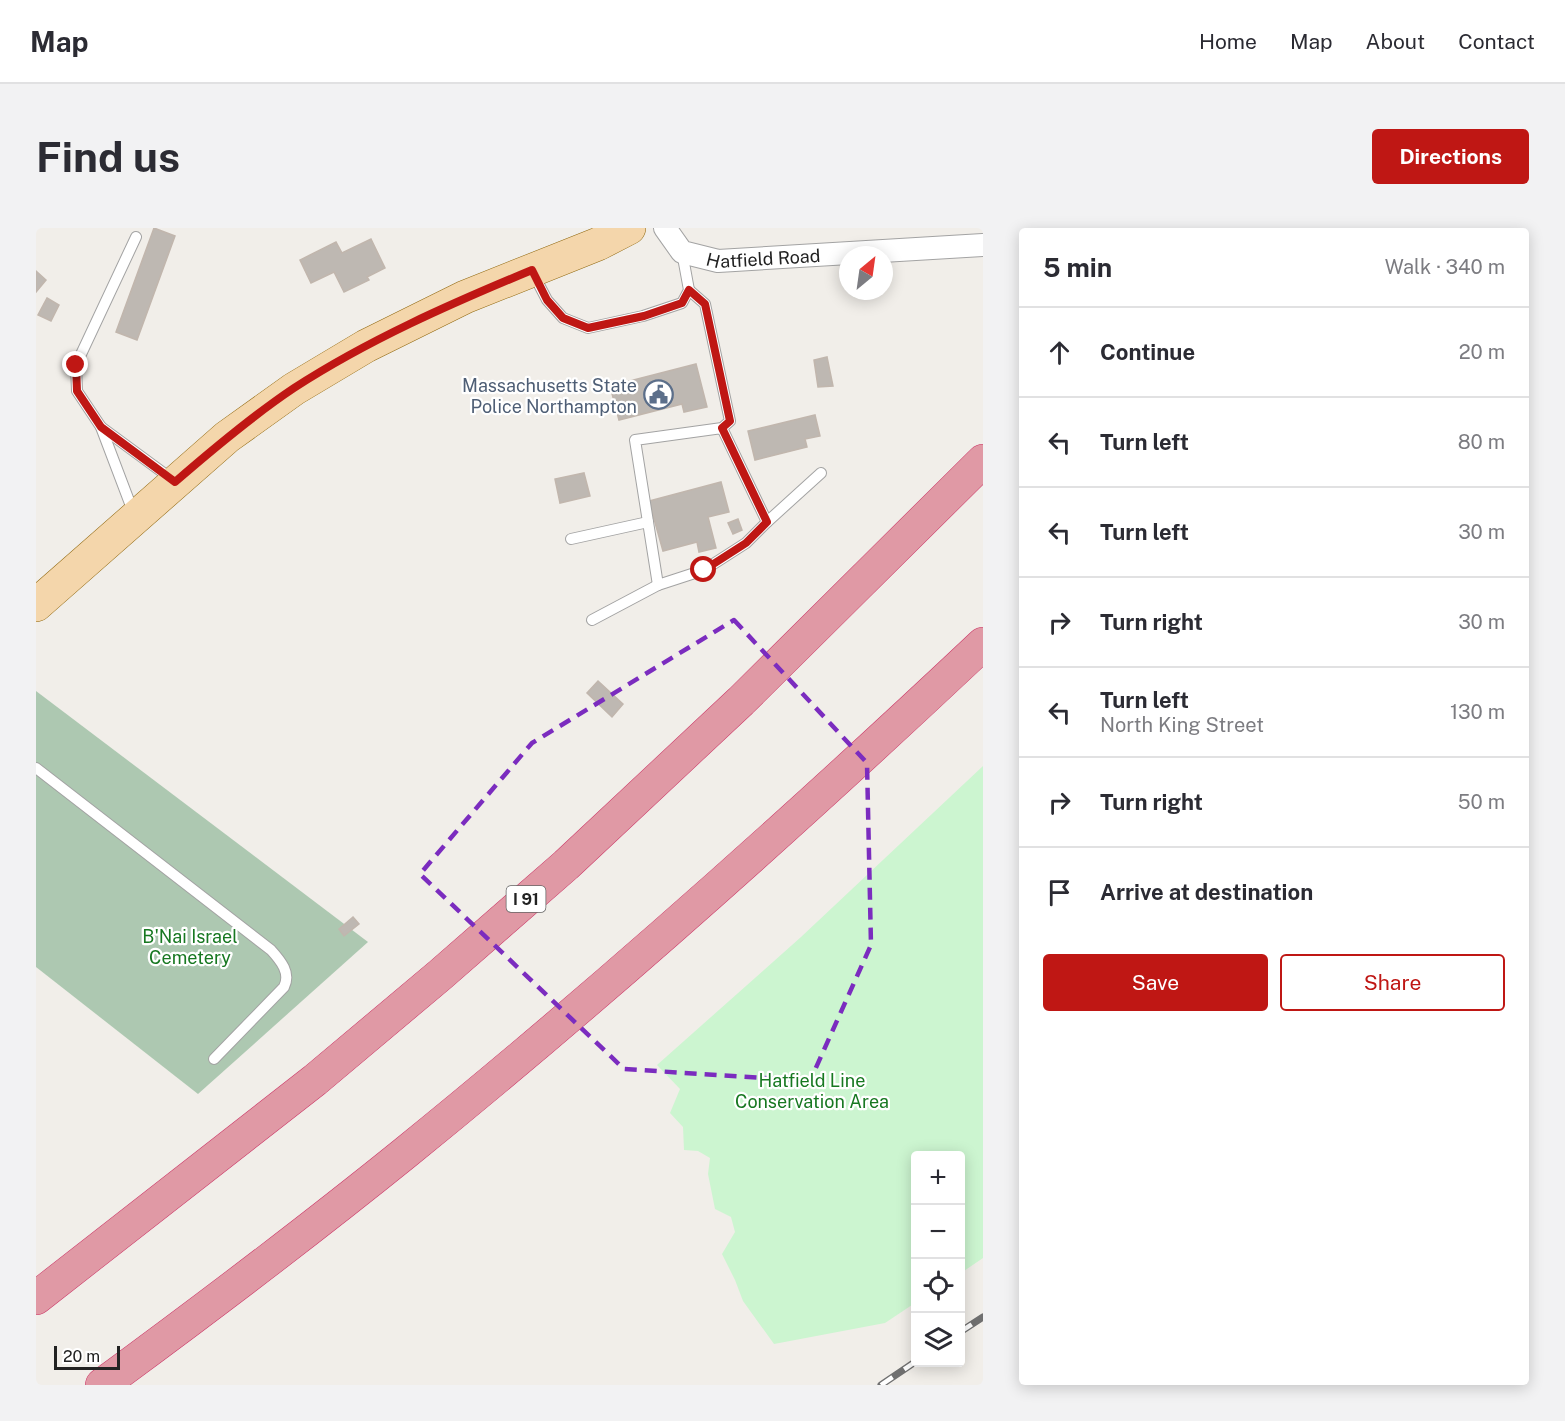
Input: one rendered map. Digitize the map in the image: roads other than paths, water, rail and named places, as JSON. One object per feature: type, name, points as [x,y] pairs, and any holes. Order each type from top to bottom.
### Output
[{"type":"highway","name":"I 91","points":[[36,1298],[315,1080],[566,865],[741,701],[983,461]]},
{"type":"highway","points":[[102,1385],[333,1211],[528,1052],[774,838],[983,644]]},
{"type":"main road","points":[[36,604],[227,437],[294,389],[366,346],[465,297],[532,270],[593,236],[629,228]]},
{"type":"street","name":"Hatfield Road","points":[[665,228],[682,252],[718,261],[983,245]]},
{"type":"lane","points":[[135,517],[101,427],[77,391],[76,365],[136,237]]},
{"type":"lane","points":[[658,585],[635,440],[722,428],[730,421],[705,304],[689,290],[682,252]]},
{"type":"lane","points":[[532,270],[547,300],[563,318],[588,328],[644,316],[682,303],[689,290]]},
{"type":"lane","points":[[101,427],[175,482]]},
{"type":"lane","points":[[722,428],[767,522]]},
{"type":"lane","points":[[592,620],[658,585],[704,570],[746,543],[821,473]]},
{"type":"lane","points":[[571,539],[648,522]]},
{"type":"lane","points":[[36,768],[272,950],[283,965],[286,977],[284,987],[214,1059]]},
{"type":"railway","points":[[965,1329],[983,1317]]},
{"type":"railway","points":[[881,1385],[911,1365]]},
{"type":"place","name":"Massachusetts State Police Northampton","points":[[658,395]]},
{"type":"park label","name":"B'Nai Israel Cemetery","points":[[190,946]]},
{"type":"park label","name":"Hatfield Line Conservation Area","points":[[812,1090]]}]
